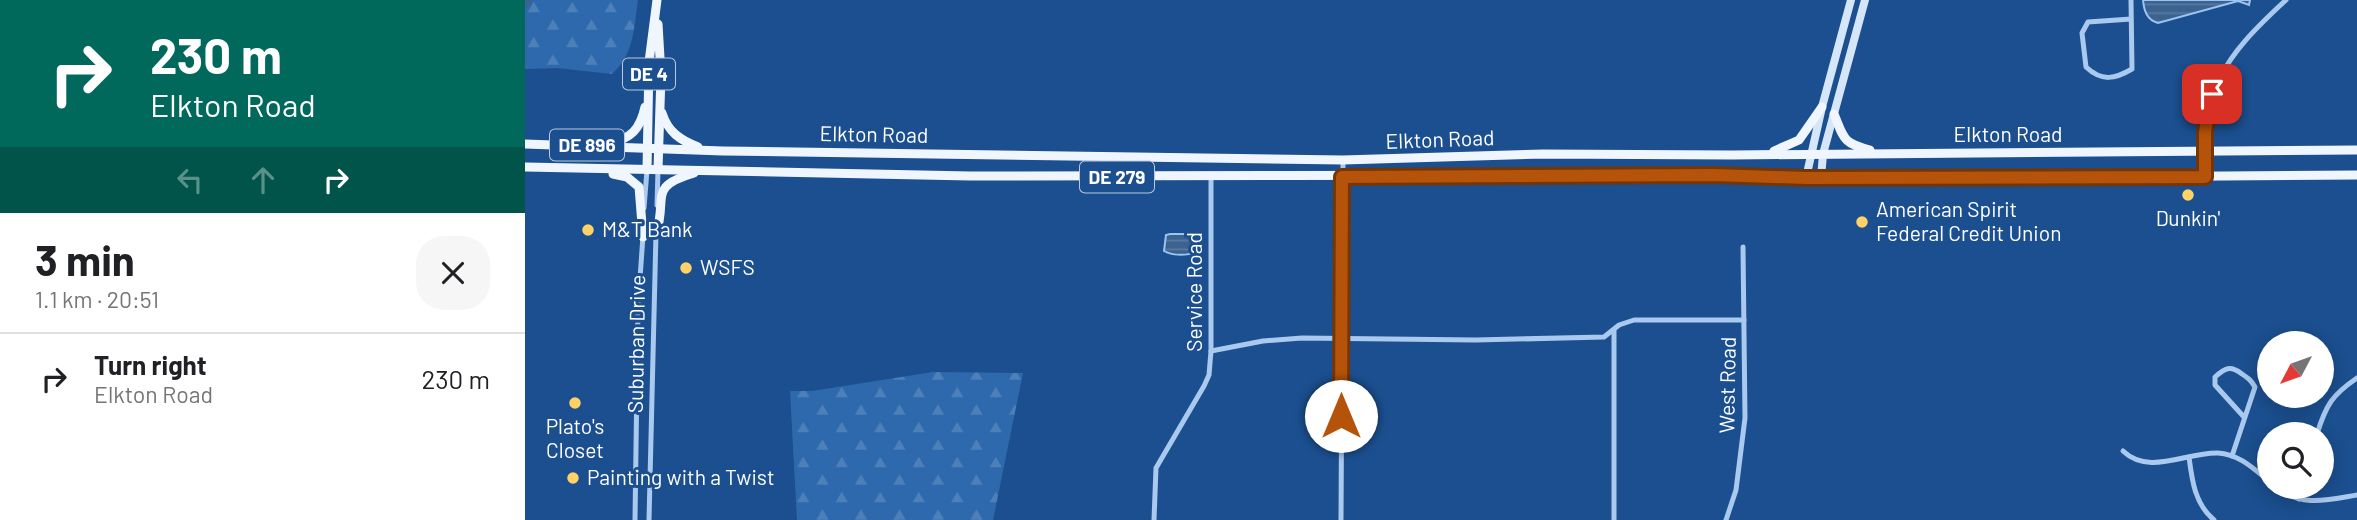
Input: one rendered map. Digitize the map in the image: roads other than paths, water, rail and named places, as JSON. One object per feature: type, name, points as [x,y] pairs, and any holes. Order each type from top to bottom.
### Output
[{"type":"main road","name":"DE 4","points":[[647,170],[649,62],[657,0]]},
{"type":"main road","name":"DE 4","points":[[657,0],[660,108],[658,169]]},
{"type":"main road","points":[[1806,178],[1851,0]]},
{"type":"main road","points":[[1821,178],[1823,154],[1865,0]]},
{"type":"main road","points":[[602,146],[627,138],[636,130],[642,119],[649,85]]},
{"type":"main road","points":[[1760,155],[1799,140],[1822,107]]},
{"type":"main road","points":[[660,108],[665,123],[676,135],[707,150]]},
{"type":"main road","points":[[1834,114],[1847,142],[1882,153]]},
{"type":"main road","name":"Elkton Road","points":[[525,144],[707,150],[1343,160],[1543,154],[2357,150]]},
{"type":"main road","name":"Elkton Road","points":[[525,167],[970,176],[1714,175],[1821,178],[2357,175]]},
{"type":"main road","points":[[552,168],[565,173],[618,174],[632,180],[639,187],[643,237]]},
{"type":"main road","points":[[656,234],[661,219],[662,192],[666,185],[674,179],[703,170]]},
{"type":"street","points":[[2131,0],[2132,69],[2117,78],[2095,76],[2086,67],[2082,33],[2084,28],[2088,22],[2131,19]]},
{"type":"street","points":[[2205,177],[2205,132],[2212,94],[2225,66],[2281,1]]},
{"type":"street","points":[[1341,520],[1343,160]]},
{"type":"street","name":"Suburban Drive","points":[[649,520],[658,169]]},
{"type":"street","name":"Suburban Drive","points":[[635,520],[638,306],[647,170]]},
{"type":"street","name":"Service Road","points":[[1154,520],[1156,468],[1209,375],[1211,177]]},
{"type":"street","name":"West Road","points":[[1726,520],[1733,502],[1742,446],[1745,399],[1743,247]]},
{"type":"street","points":[[1211,351],[1263,341],[1303,338],[1484,340],[1604,337],[1619,325],[1634,320],[1744,320]]},
{"type":"street","points":[[1614,331],[1614,520]]},
{"type":"street","points":[[2232,456],[2254,390],[2254,383],[2234,368],[2227,368],[2215,377],[2215,384],[2244,417]]},
{"type":"street","points":[[2321,422],[2328,404],[2357,378]]},
{"type":"street","points":[[2123,451],[2138,461],[2155,462],[2218,453],[2232,456],[2257,471]]},
{"type":"street","points":[[2189,457],[2195,494],[2206,513],[2214,520]]},
{"type":"street","points":[[2299,499],[2325,502],[2357,495]]},
{"type":"place","name":"Dunkin'","points":[[2188,195]]},
{"type":"place","name":"American Spirit Federal Credit Union","points":[[1862,222]]},
{"type":"place","name":"M&T Bank","points":[[588,230]]},
{"type":"place","name":"WSFS","points":[[686,268]]},
{"type":"place","name":"Plato's Closet","points":[[575,403]]},
{"type":"place","name":"Painting with a Twist","points":[[573,478]]}]
